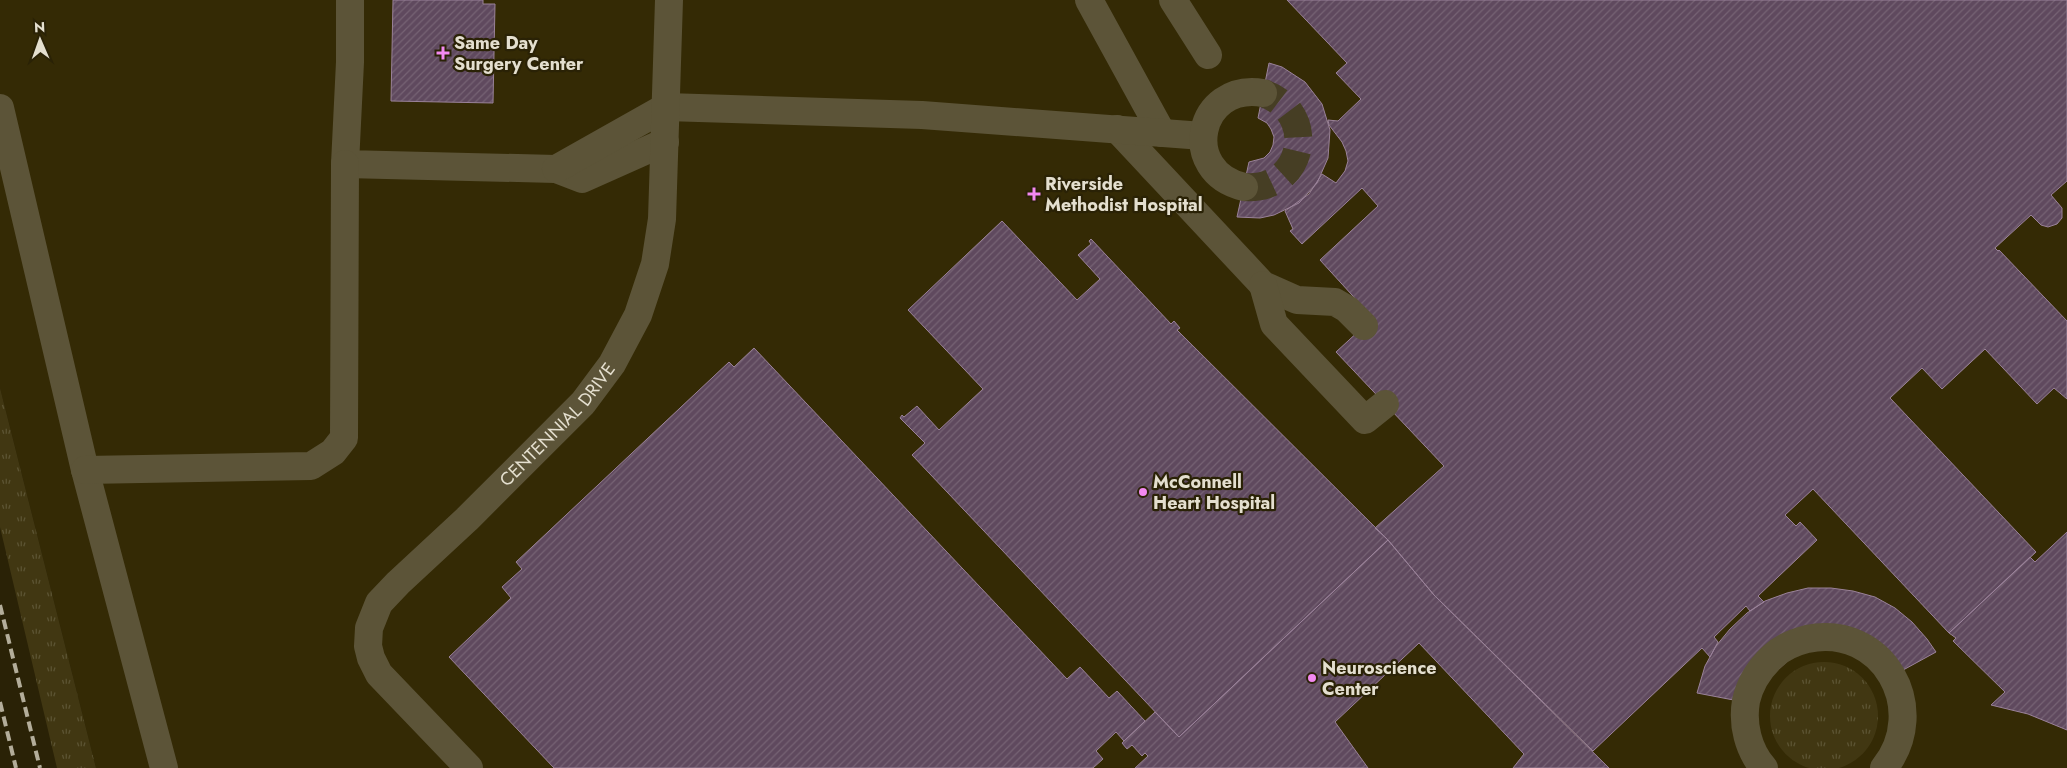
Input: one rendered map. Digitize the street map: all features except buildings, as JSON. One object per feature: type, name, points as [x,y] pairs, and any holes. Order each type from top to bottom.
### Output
[{"type":"lane","points":[[85,470],[311,466],[333,452],[344,438],[345,164],[350,62],[350,0]]},
{"type":"lane","name":"CENTENNIAL DRIVE","points":[[469,768],[379,674],[371,658],[368,646],[369,628],[379,603],[398,582],[467,519],[583,403],[612,364],[638,315],[655,264],[662,219],[669,0]]},
{"type":"lane","points":[[1089,0],[1162,133]]},
{"type":"lane","points":[[1173,0],[1208,55]]},
{"type":"lane","points":[[1244,186],[1229,182],[1216,172],[1207,159],[1203,136],[1210,115],[1226,99],[1248,92],[1262,93]]},
{"type":"lane","points":[[556,169],[666,107],[922,115],[1203,136]]},
{"type":"lane","points":[[0,108],[85,470],[164,768]]},
{"type":"lane","points":[[1117,129],[1263,285],[1297,300],[1335,302],[1347,309],[1364,326]]},
{"type":"lane","points":[[345,164],[556,169],[582,179],[665,142]]},
{"type":"lane","points":[[1263,285],[1274,324],[1365,420],[1385,404]]},
{"type":"lane","points":[[1764,768],[1753,752],[1745,726],[1745,712],[1751,685],[1766,662],[1788,646],[1815,638],[1828,637],[1855,643],[1867,650],[1888,668],[1895,680],[1900,693],[1903,720],[1897,747],[1884,768]]},
{"type":"shaded area","name":"Riverside Methodist Hospital","points":[[0,0],[2067,0],[2067,768],[96,768],[0,388]]},
{"type":"green space","points":[[0,388],[96,768],[57,768],[0,527]]},
{"type":"green space","points":[[1824,662],[1845,666],[1862,678],[1874,695],[1878,716],[1874,737],[1862,754],[1845,766],[1824,770],[1803,766],[1786,754],[1774,737],[1770,716],[1774,695],[1786,678],[1803,666]]},
{"type":"tunnel","points":[[1244,187],[1264,185],[1280,177],[1291,165],[1297,149],[1298,133],[1293,117],[1281,103],[1263,93]]},
{"type":"railway","points":[[0,605],[40,768]]},
{"type":"railway","points":[[0,702],[16,768]]},
{"type":"place","name":"Same Day Surgery Center","points":[[443,53]]},
{"type":"place","name":"Riverside Methodist Hospital","points":[[1034,194]]},
{"type":"place","name":"McConnell Heart Hospital","points":[[1143,492]]},
{"type":"place","name":"Neuroscience Center","points":[[1312,678]]}]
